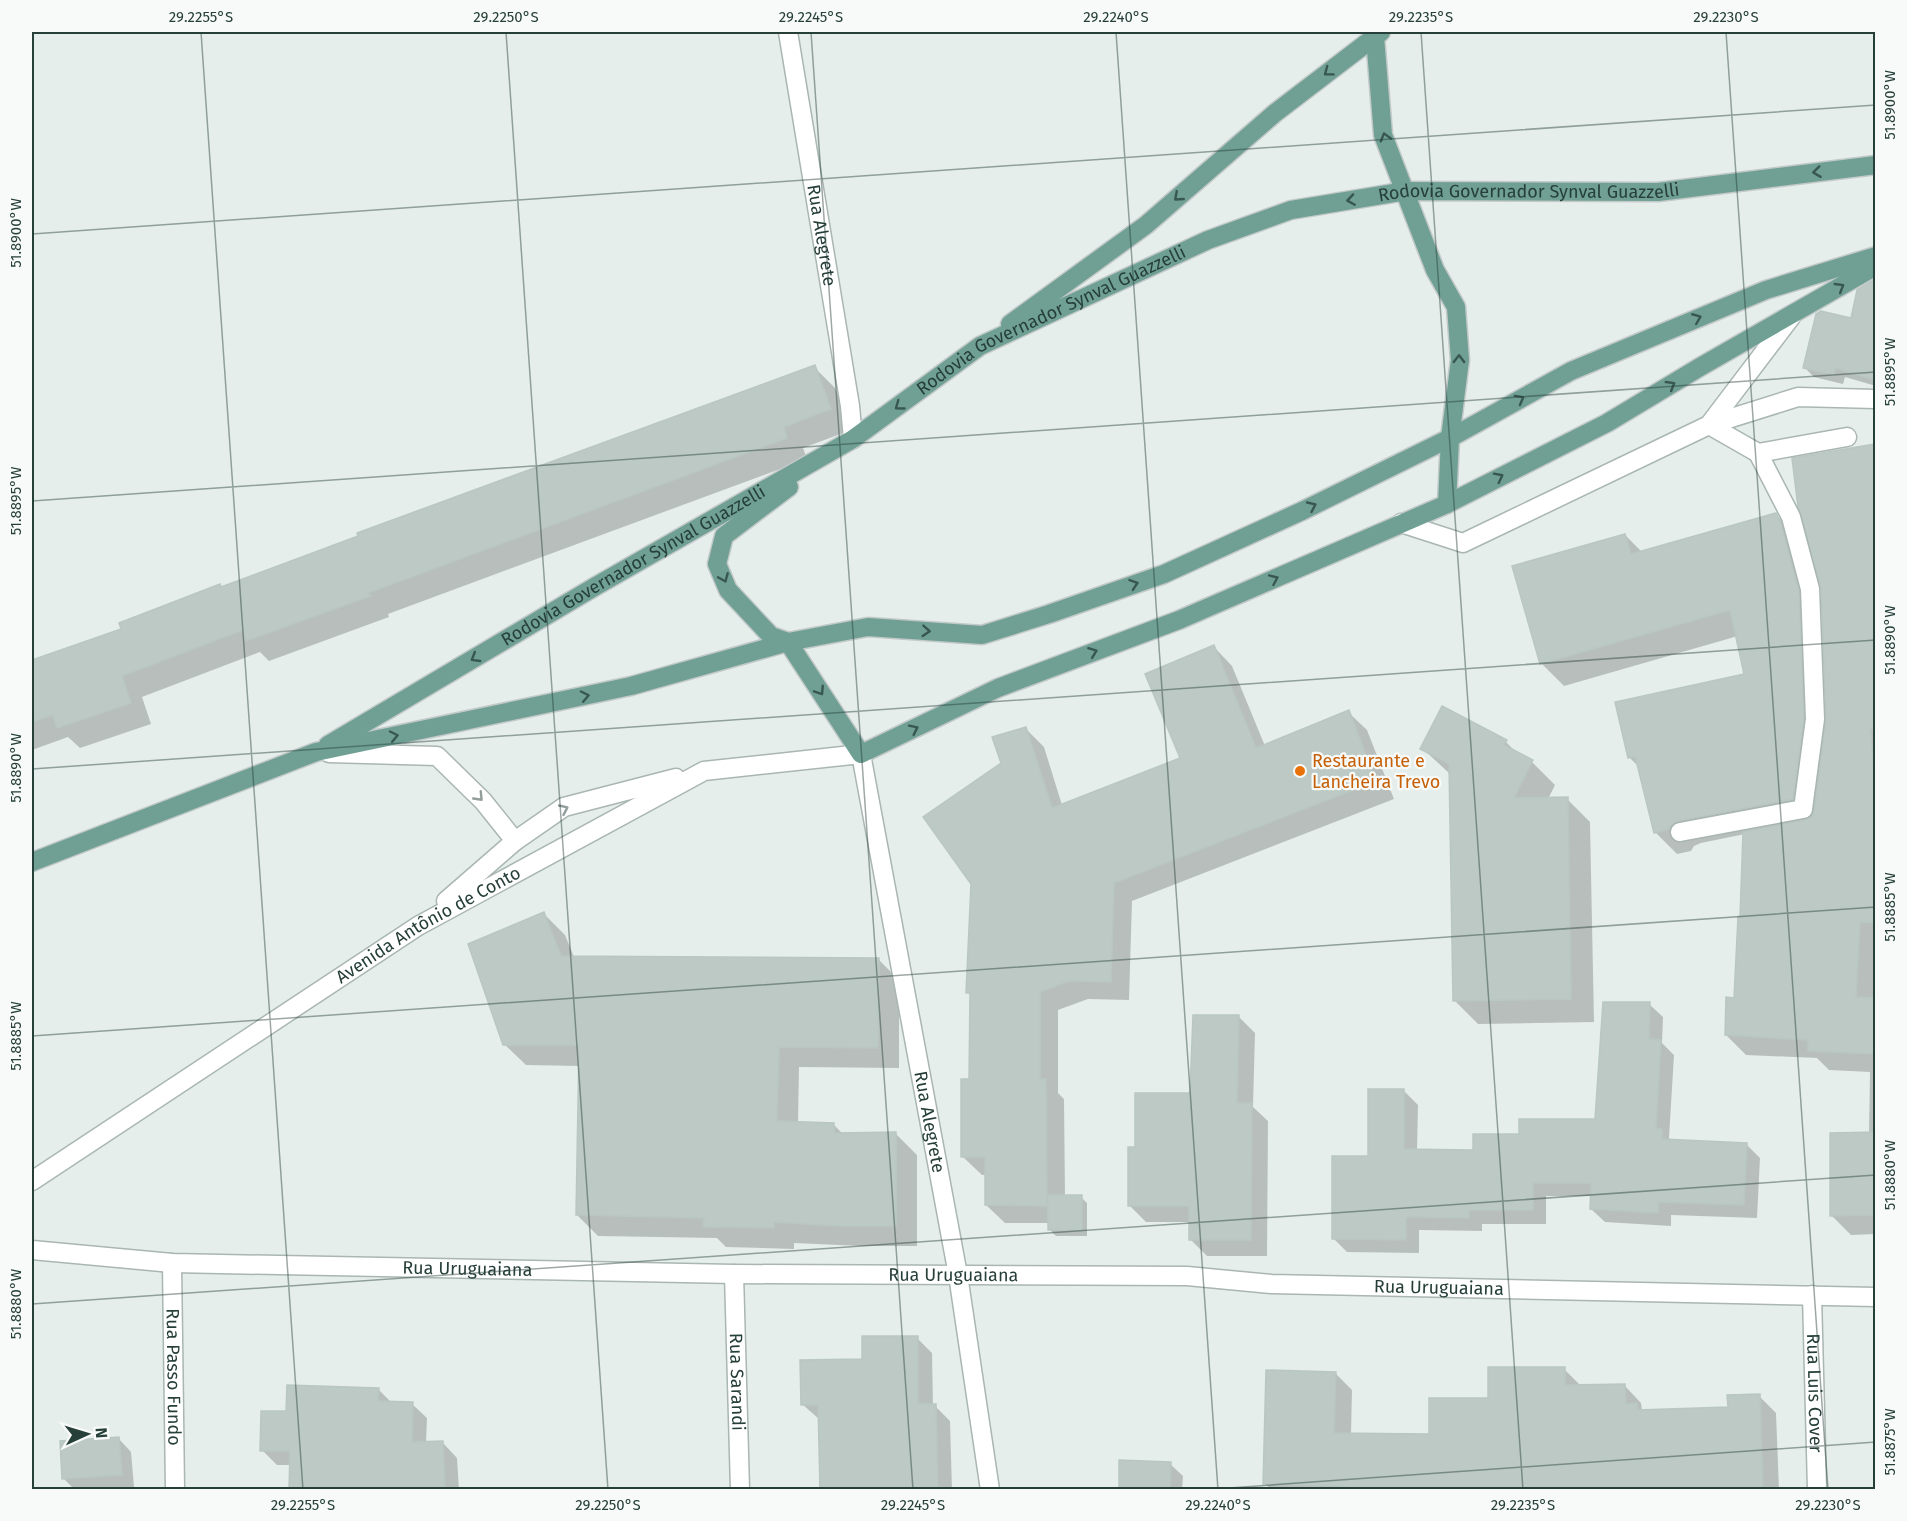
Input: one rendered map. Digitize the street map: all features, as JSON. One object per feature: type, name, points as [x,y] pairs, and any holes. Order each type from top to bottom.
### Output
[{"type":"main road","points":[[1382,33],[1383,135],[1435,270],[1456,307],[1460,360],[1450,438],[1447,504]]},
{"type":"main road","points":[[980,346],[1146,225],[1275,113],[1382,33]]},
{"type":"main road","name":"Rodovia Governador Synval Guazzelli","points":[[316,752],[586,592],[853,439],[980,346],[1208,240],[1291,210],[1406,191],[1658,192],[1875,165]]},
{"type":"main road","name":"Rodovia Governador Synval Guazzelli","points":[[32,862],[316,752],[631,686],[788,642],[868,627],[982,635],[1164,574],[1302,511],[1450,438],[1571,371],[1766,290],[1875,256]]},
{"type":"main road","points":[[853,439],[724,536],[717,564],[728,590],[771,636],[788,642],[861,754],[998,688],[1179,620],[1447,504],[1607,423],[1875,266]]},
{"type":"street","name":"Rua Alegrete","points":[[788,32],[850,406],[853,439]]},
{"type":"street","points":[[1709,425],[1791,316]]},
{"type":"street","points":[[1401,523],[1463,543],[1709,425],[1798,397],[1875,399]]},
{"type":"street","points":[[1680,832],[1803,809],[1815,719],[1810,589],[1791,517],[1758,453],[1709,425]]},
{"type":"street","points":[[1758,453],[1847,437]]},
{"type":"street","points":[[316,752],[437,756],[483,801],[515,841]]},
{"type":"street","name":"Rua Alegrete","points":[[861,754],[958,1275],[990,1490]]},
{"type":"street","name":"Avenida Antônio de Conto","points":[[32,1181],[418,926],[704,771],[861,754]]},
{"type":"street","points":[[418,926],[515,841],[564,807],[704,771]]},
{"type":"street","name":"Rua Uruguaiana","points":[[32,1250],[172,1263],[734,1274],[1187,1276],[1271,1284],[1875,1297]]},
{"type":"street","name":"Rua Passo Fundo","points":[[172,1263],[175,1490]]},
{"type":"street","name":"Rua Sarandi","points":[[734,1274],[740,1490]]},
{"type":"street","name":"Rua Luis Cover","points":[[1812,1295],[1817,1490]]},
{"type":"building","points":[[1875,279],[1875,380],[1835,368],[1834,375],[1803,368],[1816,314],[1821,311],[1851,318],[1857,290]]},
{"type":"building","points":[[815,365],[831,409],[784,427],[787,438],[368,593],[370,596],[246,641],[243,630],[122,676],[131,703],[57,728],[53,715],[32,722],[32,660],[121,629],[119,623],[220,584],[221,587],[358,536],[357,533]]},
{"type":"building","points":[[1875,444],[1875,729],[1870,729],[1875,784],[1875,923],[1860,922],[1856,997],[1875,998],[1875,1054],[1808,1051],[1808,1040],[1725,1035],[1726,997],[1734,998],[1743,832],[1805,820],[1812,816],[1826,720],[1821,588],[1798,507],[1792,458]]},
{"type":"building","points":[[1776,513],[1799,591],[1804,718],[1793,799],[1678,821],[1669,829],[1654,833],[1635,756],[1628,758],[1615,702],[1744,674],[1730,610],[1540,664],[1512,566],[1625,534],[1631,554]]},
{"type":"building","points":[[1214,645],[1256,748],[1349,710],[1376,781],[1114,883],[1111,982],[1069,981],[1040,992],[1040,1079],[1046,1079],[1047,1206],[985,1205],[985,1157],[961,1157],[961,1079],[969,1079],[970,993],[966,993],[971,884],[923,817],[1001,763],[992,737],[1026,727],[1052,808],[1180,758],[1145,674]]},
{"type":"building","points":[[1442,706],[1507,740],[1504,745],[1533,760],[1514,798],[1568,797],[1571,999],[1453,1001],[1449,764],[1420,749]]},
{"type":"building","points":[[544,912],[561,956],[879,958],[878,1048],[779,1047],[777,1121],[834,1123],[834,1133],[896,1132],[896,1226],[839,1226],[774,1222],[774,1228],[703,1227],[704,1218],[576,1215],[579,1045],[503,1045],[468,944]]},
{"type":"building","points":[[1603,1002],[1650,1002],[1649,1039],[1661,1040],[1656,1128],[1662,1129],[1662,1139],[1747,1143],[1744,1205],[1658,1202],[1658,1213],[1590,1209],[1591,1183],[1533,1183],[1533,1210],[1469,1210],[1469,1218],[1406,1217],[1406,1240],[1332,1239],[1332,1156],[1368,1156],[1368,1089],[1404,1089],[1404,1149],[1473,1150],[1473,1134],[1519,1134],[1519,1119],[1595,1119]]},
{"type":"building","points":[[1193,1015],[1239,1015],[1237,1103],[1252,1103],[1251,1240],[1189,1240],[1189,1206],[1128,1206],[1128,1147],[1135,1147],[1135,1093],[1190,1093]]},
{"type":"building","points":[[1875,1132],[1875,1215],[1830,1216],[1830,1133]]},
{"type":"building","points":[[1048,1195],[1082,1195],[1082,1230],[1048,1230]]},
{"type":"building","points":[[862,1336],[918,1336],[918,1404],[936,1404],[938,1490],[820,1490],[818,1405],[801,1405],[800,1360],[862,1359]]},
{"type":"building","points":[[1488,1367],[1565,1367],[1565,1385],[1625,1384],[1626,1404],[1637,1403],[1637,1410],[1728,1407],[1727,1395],[1760,1394],[1763,1490],[1343,1490],[1343,1486],[1263,1484],[1266,1370],[1336,1372],[1334,1433],[1429,1434],[1429,1398],[1488,1398]]},
{"type":"building","points":[[287,1385],[379,1388],[378,1401],[413,1402],[412,1442],[443,1441],[445,1490],[289,1490],[290,1451],[260,1451],[261,1411],[286,1411]]},
{"type":"building","points":[[119,1437],[122,1475],[62,1479],[60,1441]]},
{"type":"building","points":[[1119,1460],[1171,1462],[1170,1490],[1119,1490]]},
{"type":"place","name":"Restaurante e Lancheira Trevo","points":[[1300,771]]}]
